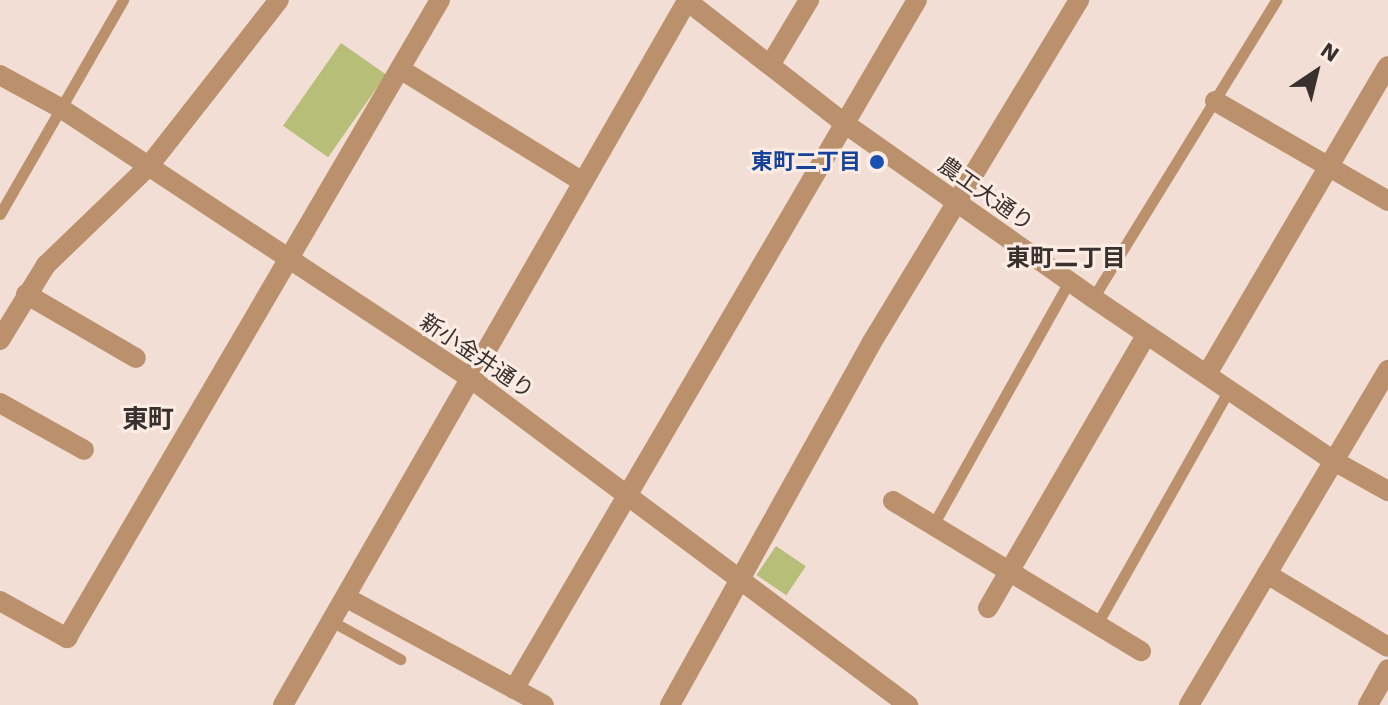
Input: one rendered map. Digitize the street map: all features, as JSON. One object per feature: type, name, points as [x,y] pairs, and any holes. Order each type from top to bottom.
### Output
[{"type":"street","points":[[0,340],[46,265],[148,167],[279,0]]},
{"type":"street","points":[[0,601],[67,638],[291,261],[440,0]]},
{"type":"street","points":[[283,705],[347,598],[686,0]]},
{"type":"street","name":"農工大通り","points":[[686,0],[844,123],[1069,282],[1334,461],[1388,491]]},
{"type":"street","points":[[770,65],[809,0]]},
{"type":"street","points":[[514,689],[917,0]]},
{"type":"street","points":[[670,705],[744,579],[872,342],[1079,0]]},
{"type":"street","points":[[1207,374],[1388,66]]},
{"type":"street","points":[[400,69],[581,181]]},
{"type":"street","name":"新小金井通り","points":[[0,75],[62,109],[470,378],[630,493],[908,705]]},
{"type":"street","points":[[1215,101],[1388,201]]},
{"type":"street","points":[[26,294],[136,358]]},
{"type":"street","points":[[988,608],[1146,335]]},
{"type":"street","points":[[1189,705],[1388,370]]},
{"type":"street","points":[[0,403],[84,450]]},
{"type":"street","points":[[893,501],[1141,651]]},
{"type":"street","points":[[1267,574],[1388,647]]},
{"type":"street","points":[[347,598],[544,705]]},
{"type":"street","points":[[1368,705],[1388,669]]},
{"type":"lane","points":[[0,214],[123,0]]},
{"type":"lane","points":[[1093,298],[1276,0]]},
{"type":"lane","points":[[933,525],[1069,282]]},
{"type":"lane","points":[[1097,624],[1229,390]]},
{"type":"lane","points":[[333,622],[400,659]]},
{"type":"green space","points":[[341,43],[386,75],[328,157],[283,126]]},
{"type":"green space","points":[[776,546],[806,566],[786,595],[756,575]]},
{"type":"place","name":"東町二丁目","points":[[877,162]]},
{"type":"district","name":"東町二丁目","points":[[1066,259]]},
{"type":"district","name":"東町","points":[[148,420]]}]
